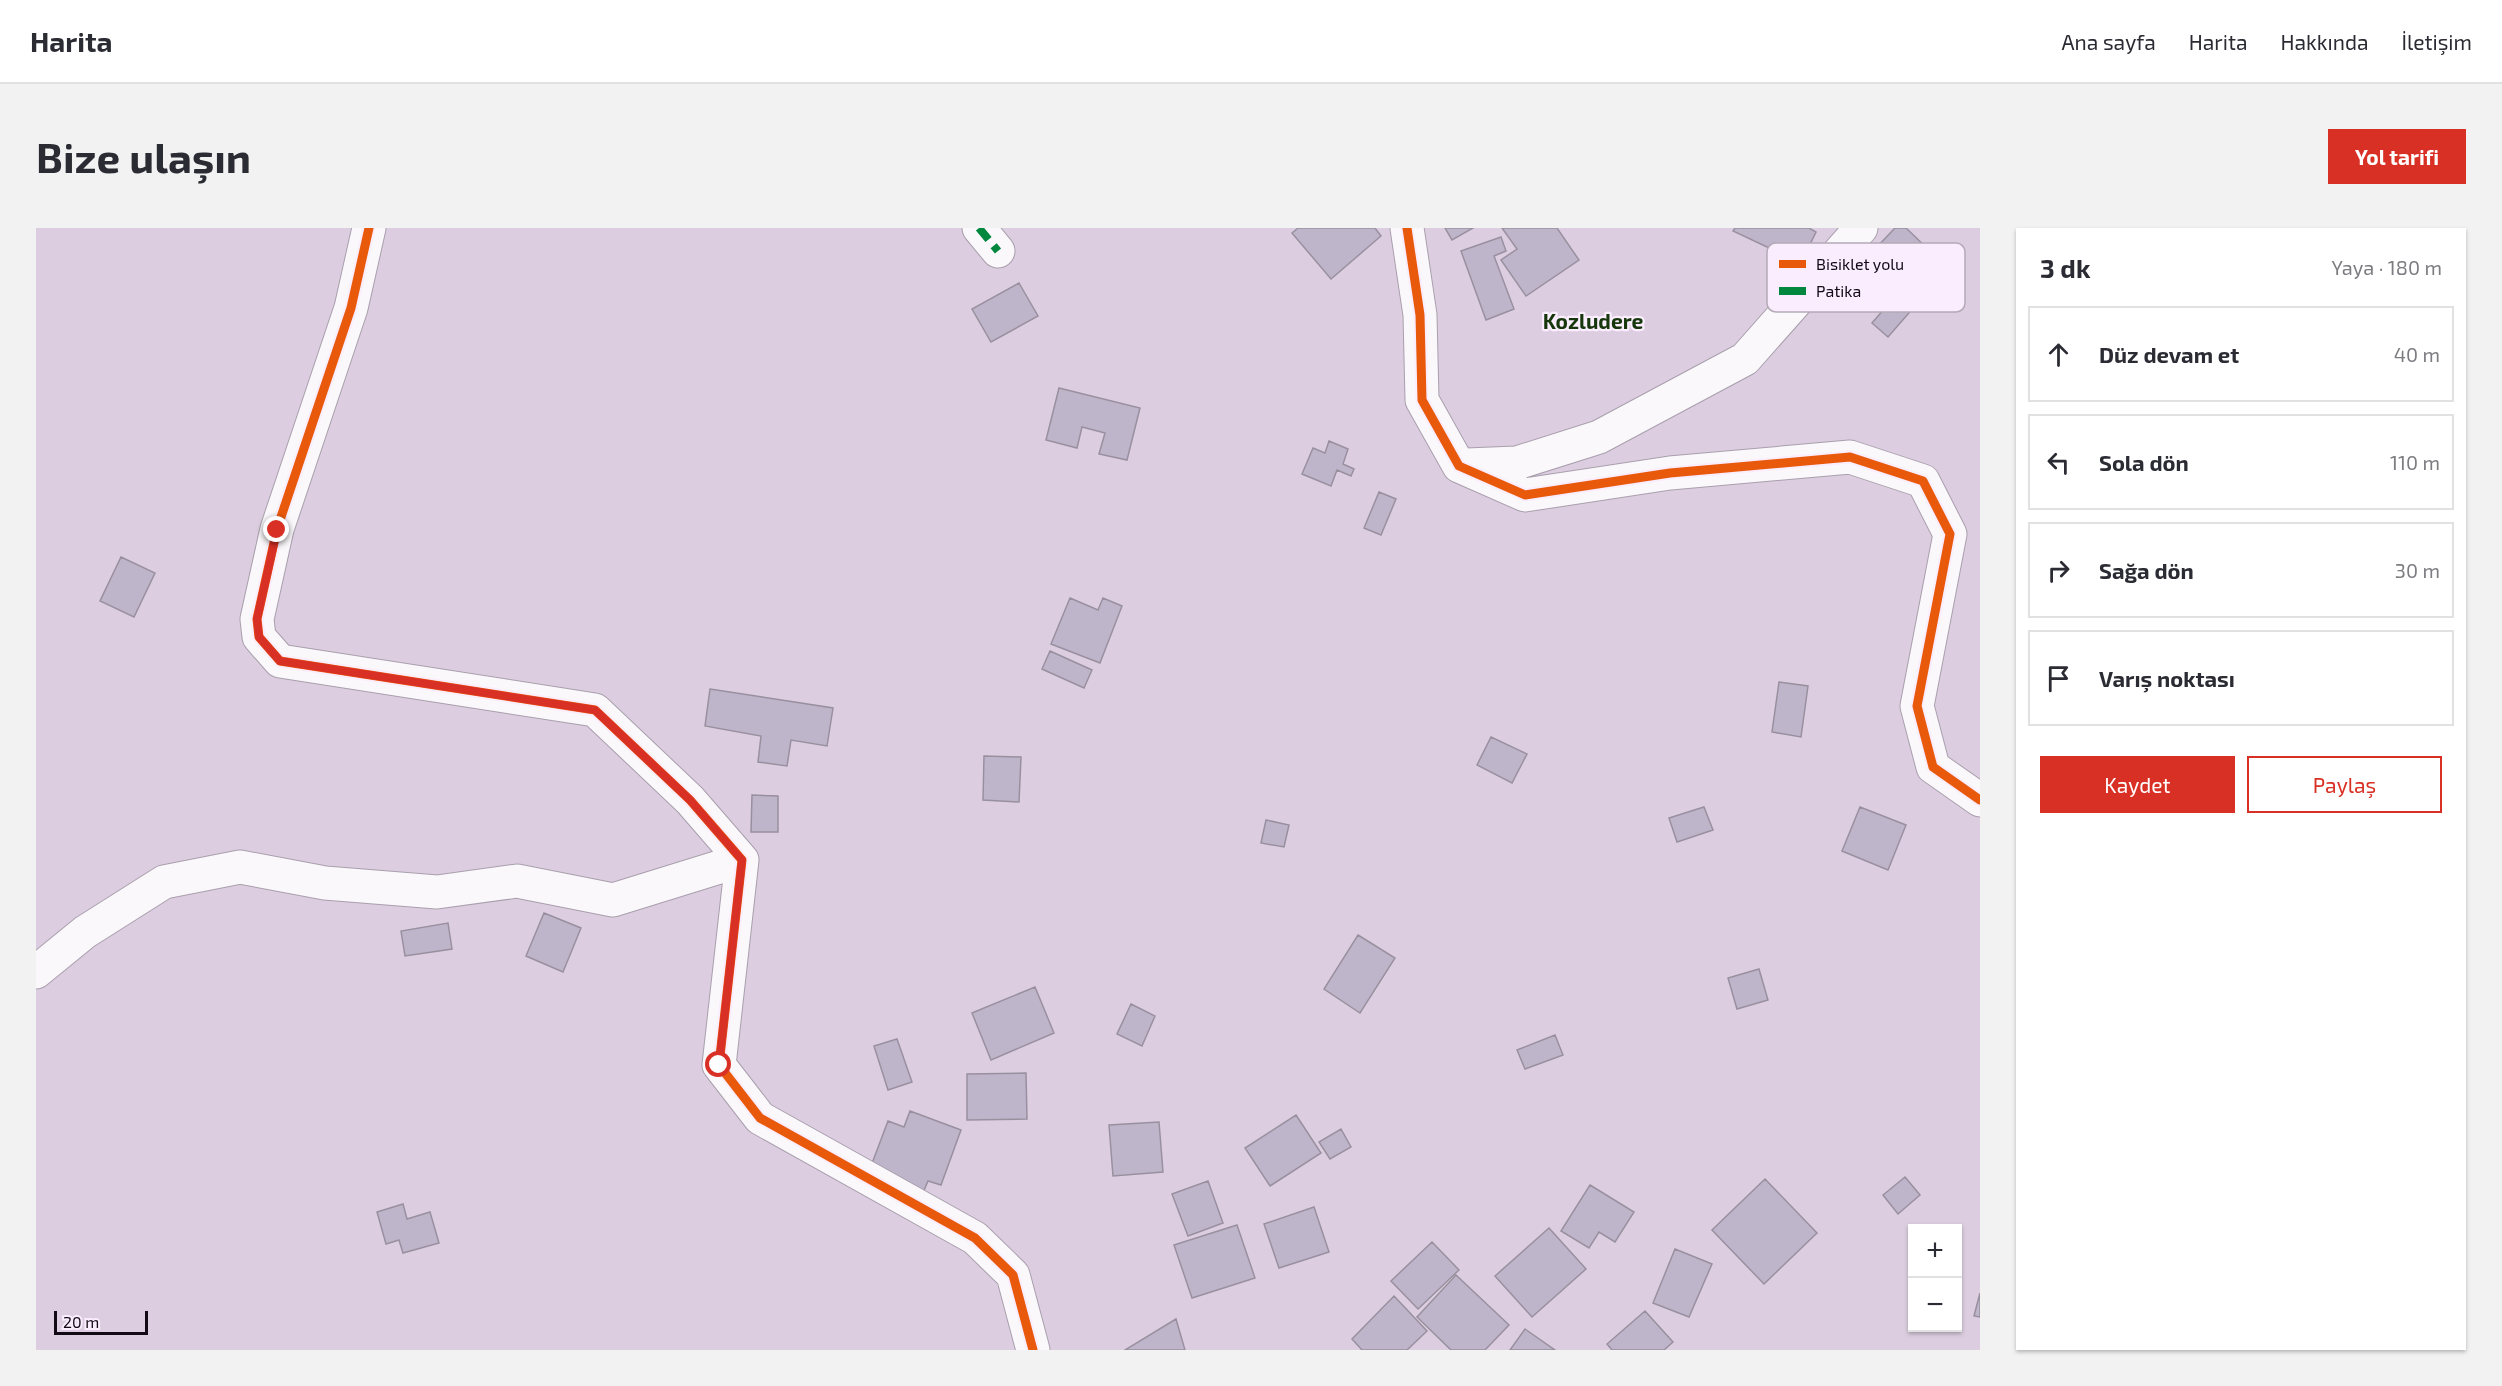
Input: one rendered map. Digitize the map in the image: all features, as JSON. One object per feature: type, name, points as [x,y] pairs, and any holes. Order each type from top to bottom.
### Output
[{"type":"street","points":[[369,228],[351,308],[277,530],[257,619],[259,637],[280,661],[595,710],[690,800],[742,860],[719,1065],[760,1118],[975,1238],[1013,1275],[1033,1350]]},
{"type":"street","points":[[1407,228],[1420,315],[1422,400],[1459,466],[1526,495],[1670,473],[1850,456],[1923,481],[1950,534],[1917,706],[1933,767],[1980,800]]},
{"type":"street","points":[[1848,243],[1861,228]]},
{"type":"street","points":[[1459,466],[1517,463],[1599,437],[1745,359],[1787,312]]},
{"type":"street","points":[[36,972],[85,933],[164,882],[240,867],[325,883],[437,892],[517,881],[613,900],[742,860]]},
{"type":"building","points":[[1298,228],[1375,228],[1381,236],[1331,279],[1292,233]]},
{"type":"building","points":[[1445,228],[1473,228],[1452,240]]},
{"type":"building","points":[[1502,228],[1557,228],[1579,260],[1526,296],[1501,260],[1517,249]]},
{"type":"building","points":[[1735,228],[1809,228],[1816,232],[1811,243],[1767,243],[1767,247],[1733,231]]},
{"type":"building","points":[[1895,228],[1906,228],[1922,243],[1881,243]]},
{"type":"building","points":[[1501,237],[1506,251],[1494,256],[1514,309],[1486,320],[1461,251]]},
{"type":"building","points":[[1019,283],[1038,316],[991,342],[972,309]]},
{"type":"building","points":[[1882,312],[1910,312],[1888,337],[1872,323]]},
{"type":"building","points":[[1059,388],[1140,408],[1127,460],[1099,454],[1105,433],[1082,427],[1077,448],[1046,440]]},
{"type":"building","points":[[1329,441],[1348,449],[1343,464],[1354,469],[1351,476],[1337,470],[1331,486],[1302,474],[1313,448],[1325,453]]},
{"type":"building","points":[[1379,492],[1396,499],[1381,535],[1364,528]]},
{"type":"building","points":[[121,557],[155,573],[134,617],[100,601]]},
{"type":"building","points":[[1070,598],[1098,610],[1103,598],[1122,606],[1100,663],[1051,644]]},
{"type":"building","points":[[1050,651],[1092,670],[1084,688],[1042,669]]},
{"type":"building","points":[[1779,682],[1808,686],[1801,737],[1772,732]]},
{"type":"building","points":[[710,689],[833,708],[827,746],[791,740],[787,766],[758,762],[761,736],[705,726]]},
{"type":"building","points":[[1491,737],[1527,754],[1512,783],[1477,765]]},
{"type":"building","points":[[984,756],[1021,757],[1019,802],[983,800]]},
{"type":"building","points":[[752,795],[778,796],[778,832],[751,832]]},
{"type":"building","points":[[1704,807],[1713,830],[1677,842],[1669,818]]},
{"type":"building","points":[[1860,807],[1906,825],[1888,870],[1842,851]]},
{"type":"building","points":[[1266,820],[1289,825],[1284,847],[1261,843]]},
{"type":"building","points":[[544,913],[581,928],[563,972],[526,956]]},
{"type":"building","points":[[448,923],[452,949],[405,956],[401,931]]},
{"type":"building","points":[[1358,935],[1395,958],[1360,1013],[1324,989]]},
{"type":"building","points":[[1759,969],[1768,1000],[1737,1009],[1728,978]]},
{"type":"building","points":[[1035,987],[1054,1033],[991,1060],[972,1013]]},
{"type":"building","points":[[1131,1004],[1155,1016],[1142,1046],[1117,1034]]},
{"type":"building","points":[[1555,1035],[1563,1055],[1525,1069],[1517,1050]]},
{"type":"building","points":[[897,1039],[912,1082],[888,1090],[874,1046]]},
{"type":"building","points":[[1026,1073],[1027,1119],[967,1120],[967,1074]]},
{"type":"building","points":[[910,1111],[961,1130],[941,1185],[928,1181],[922,1195],[868,1174],[888,1121],[904,1127]]},
{"type":"building","points":[[1296,1115],[1321,1153],[1270,1186],[1245,1148]]},
{"type":"building","points":[[1159,1122],[1163,1172],[1113,1176],[1109,1125]]},
{"type":"building","points":[[1341,1129],[1351,1147],[1330,1159],[1319,1142]]},
{"type":"building","points":[[1905,1177],[1920,1195],[1898,1214],[1883,1195]]},
{"type":"building","points":[[1765,1179],[1817,1233],[1764,1284],[1712,1230]]},
{"type":"building","points":[[1208,1181],[1223,1223],[1188,1236],[1172,1194]]},
{"type":"building","points":[[1590,1185],[1634,1212],[1615,1242],[1599,1232],[1589,1248],[1561,1231]]},
{"type":"building","points":[[403,1204],[407,1219],[430,1212],[439,1243],[403,1253],[399,1240],[386,1244],[377,1212]]},
{"type":"building","points":[[1314,1207],[1329,1252],[1279,1268],[1264,1224]]},
{"type":"building","points":[[1237,1225],[1255,1278],[1192,1298],[1174,1245]]},
{"type":"building","points":[[1549,1228],[1586,1269],[1532,1317],[1495,1276]]},
{"type":"building","points":[[1432,1242],[1459,1270],[1418,1309],[1391,1281]]},
{"type":"building","points":[[1675,1249],[1712,1264],[1689,1317],[1653,1303]]},
{"type":"building","points":[[1456,1275],[1509,1325],[1485,1350],[1451,1350],[1417,1317]]},
{"type":"building","points":[[1980,1293],[1980,1317],[1974,1316]]},
{"type":"building","points":[[1394,1296],[1427,1331],[1407,1350],[1362,1350],[1352,1339]]},
{"type":"building","points":[[1645,1311],[1673,1342],[1664,1350],[1612,1350],[1607,1344]]},
{"type":"building","points":[[1176,1319],[1185,1350],[1125,1350]]},
{"type":"building","points":[[1525,1329],[1555,1350],[1510,1350]]},
{"type":"marked path","points":[[979,228],[998,251]]},
{"type":"cycle path","points":[[369,228],[351,308],[277,529],[257,619],[259,637],[280,661],[595,710],[690,800],[742,860],[719,1065],[760,1118],[975,1238],[1013,1275],[1033,1350]]},
{"type":"cycle path","points":[[1407,228],[1420,315],[1422,400],[1459,466],[1525,495],[1670,473],[1850,457],[1923,481],[1950,534],[1917,706],[1933,767],[1980,800]]},
{"type":"district","name":"Kozludere","points":[[1593,320]]},
{"type":"route","points":[[277,530],[257,619],[259,637],[280,661],[595,710],[690,800],[742,860],[719,1065]]}]
